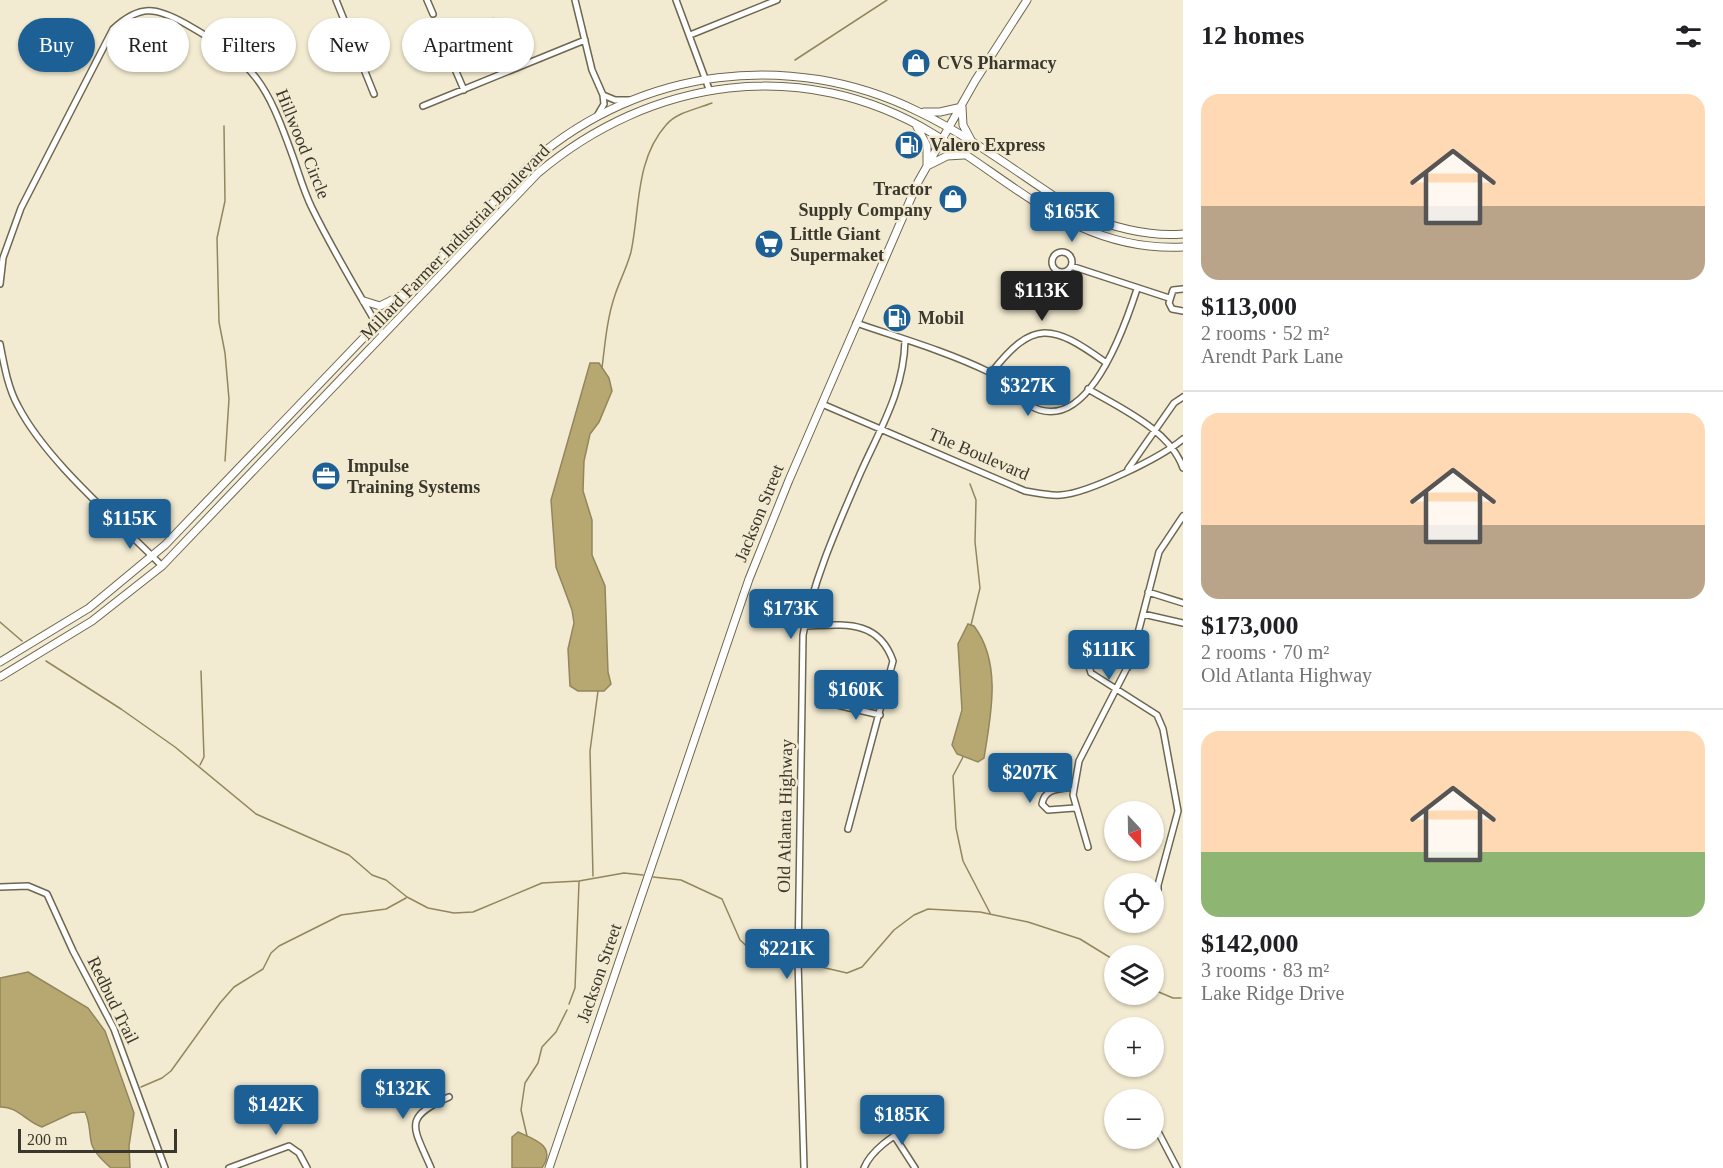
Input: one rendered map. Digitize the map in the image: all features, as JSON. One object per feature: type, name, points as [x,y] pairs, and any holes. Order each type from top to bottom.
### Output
[{"type":"main road","name":"Jackson Street","points":[[549,1168],[749,579],[903,213],[941,139],[1027,0]]},
{"type":"main road","name":"Millard Farmer Industrial Boulevard","points":[[0,662],[76,618],[153,556],[528,165],[558,140],[597,116],[632,100],[668,87],[706,78],[759,74],[808,76],[867,90],[920,112],[948,128],[1089,218],[1110,226],[1147,233],[1183,234]]},
{"type":"main road","name":"Millard Farmer Industrial Boulevard","points":[[0,676],[82,628],[162,566],[538,173],[562,153],[600,129],[637,111],[709,90],[761,87],[817,91],[865,103],[913,123],[941,139],[1043,208],[1079,228],[1130,244],[1183,247]]},
{"type":"main road","points":[[920,112],[940,112],[962,107],[963,125],[973,144]]},
{"type":"main road","points":[[913,123],[926,140],[927,166],[947,156],[965,155]]},
{"type":"main road","points":[[364,301],[380,306],[414,285]]},
{"type":"street","points":[[336,0],[374,94]]},
{"type":"street","points":[[427,0],[433,14]]},
{"type":"street","points":[[574,0],[592,70],[603,95],[604,104],[597,116]]},
{"type":"street","points":[[676,0],[709,90]]},
{"type":"street","points":[[690,35],[777,0]]},
{"type":"street","name":"Hillwood Circle","points":[[0,284],[3,258],[21,208],[113,29],[124,18],[139,11],[153,10],[164,12],[213,40],[246,64],[260,80],[277,112],[311,207],[383,335]]},
{"type":"street","points":[[534,60],[585,40]]},
{"type":"street","points":[[456,72],[464,90]]},
{"type":"street","points":[[423,106],[505,72]]},
{"type":"street","points":[[603,95],[615,100],[632,100]]},
{"type":"street","points":[[1071,266],[1137,290],[1169,298]]},
{"type":"street","points":[[1183,289],[1173,290],[1169,298],[1172,309],[1183,311]]},
{"type":"street","points":[[856,323],[991,373],[1033,406],[1052,412],[1074,406],[1088,389],[1119,340],[1137,290]]},
{"type":"street","points":[[991,373],[1016,343],[1037,334],[1061,335],[1074,340],[1105,363]]},
{"type":"street","name":"Old Atlanta Highway","points":[[804,1168],[798,961],[804,626],[810,604],[861,473],[883,430],[898,391],[905,360],[905,340]]},
{"type":"street","points":[[0,344],[16,403],[26,420],[74,477],[162,566]]},
{"type":"street","points":[[1088,389],[1155,431],[1171,449],[1183,468]]},
{"type":"street","points":[[1128,470],[1174,403],[1183,397]]},
{"type":"street","name":"The Boulevard","points":[[822,404],[1024,491],[1046,495],[1063,495],[1079,491],[1171,449],[1183,439]]},
{"type":"street","points":[[1088,847],[1075,808],[1073,787],[1079,762],[1118,691],[1128,667],[1158,552],[1183,516]]},
{"type":"street","points":[[1148,592],[1183,603]]},
{"type":"street","points":[[1143,614],[1183,623]]},
{"type":"street","points":[[804,626],[848,625],[863,628],[884,642],[893,661],[849,829]]},
{"type":"street","points":[[1128,667],[1102,657],[1093,656],[1087,660],[1091,673],[1145,706],[1160,719],[1178,799],[1178,811],[1161,873]]},
{"type":"street","points":[[837,705],[880,715]]},
{"type":"street","points":[[1073,787],[1051,790],[1044,797],[1042,804],[1048,810],[1075,808]]},
{"type":"street","name":"Redbud Trail","points":[[0,887],[22,885],[47,894],[73,951],[114,1029],[165,1168]]},
{"type":"street","points":[[431,1168],[414,1123],[417,1115],[428,1106],[449,1097]]},
{"type":"street","points":[[864,1168],[868,1159],[926,1114]]},
{"type":"street","points":[[896,1137],[915,1168]]},
{"type":"street","points":[[1164,1143],[1177,1168]]},
{"type":"street","points":[[229,1168],[289,1146],[298,1153],[308,1168]]},
{"type":"shaded area","points":[[590,363],[599,363],[609,378],[612,391],[599,422],[590,434],[584,461],[583,491],[592,520],[592,555],[605,586],[608,672],[611,684],[604,691],[578,691],[570,686],[568,649],[574,623],[572,610],[556,567],[551,500]]},
{"type":"shaded area","points":[[968,624],[974,626],[983,641],[991,673],[989,724],[984,758],[978,762],[957,754],[952,745],[962,710],[958,644]]},
{"type":"shaded area","points":[[28,972],[88,1008],[105,1031],[134,1113],[129,1146],[130,1168],[111,1168],[99,1156],[92,1144],[85,1112],[72,1113],[42,1127],[12,1109],[0,1107],[0,978]]},
{"type":"shaded area","points":[[518,1132],[542,1144],[547,1154],[542,1168],[512,1168],[512,1137]]},
{"type":"waterway","points":[[795,60],[887,0]]},
{"type":"waterway","points":[[602,368],[610,313],[631,252],[640,186],[649,154],[666,125],[681,114],[712,103]]},
{"type":"waterway","points":[[224,126],[225,201],[217,238],[219,322],[225,353],[229,399],[225,461]]},
{"type":"waterway","points":[[970,484],[976,500],[975,542],[980,588],[971,625]]},
{"type":"waterway","points":[[0,622],[22,641]]},
{"type":"waterway","points":[[46,661],[175,747],[256,814],[349,855],[372,875],[386,880],[407,897],[428,908],[454,913],[473,912],[542,883],[579,881],[624,873],[643,875]]},
{"type":"waterway","points":[[200,765],[204,757],[201,671]]},
{"type":"waterway","points":[[593,876],[590,751],[598,691]]},
{"type":"waterway","points":[[963,757],[953,776],[956,828],[963,861],[990,913]]},
{"type":"waterway","points":[[653,877],[681,880],[722,899],[740,940],[752,951],[847,973],[862,967],[894,930],[914,915],[928,909],[980,912],[1028,922],[1080,939],[1104,954]]},
{"type":"waterway","points":[[569,1004],[575,988],[579,882]]},
{"type":"waterway","points":[[141,1087],[162,1078],[171,1071],[220,1003],[234,987],[263,969],[271,953],[279,946],[341,915],[386,909],[406,898]]},
{"type":"waterway","points":[[1164,994],[1181,998]]},
{"type":"waterway","points":[[527,1136],[521,1110],[525,1083],[538,1063],[542,1047],[556,1032],[567,1010]]},
{"type":"place","name":"CVS Pharmacy","points":[[916,63]]},
{"type":"place","name":"Valero Express","points":[[909,145]]},
{"type":"place","name":"Tractor Supply Company","points":[[953,199]]},
{"type":"place","name":"Little Giant Supermaket","points":[[769,244]]},
{"type":"place","name":"Mobil","points":[[897,318]]},
{"type":"place","name":"Impulse Training Systems","points":[[326,476]]}]
